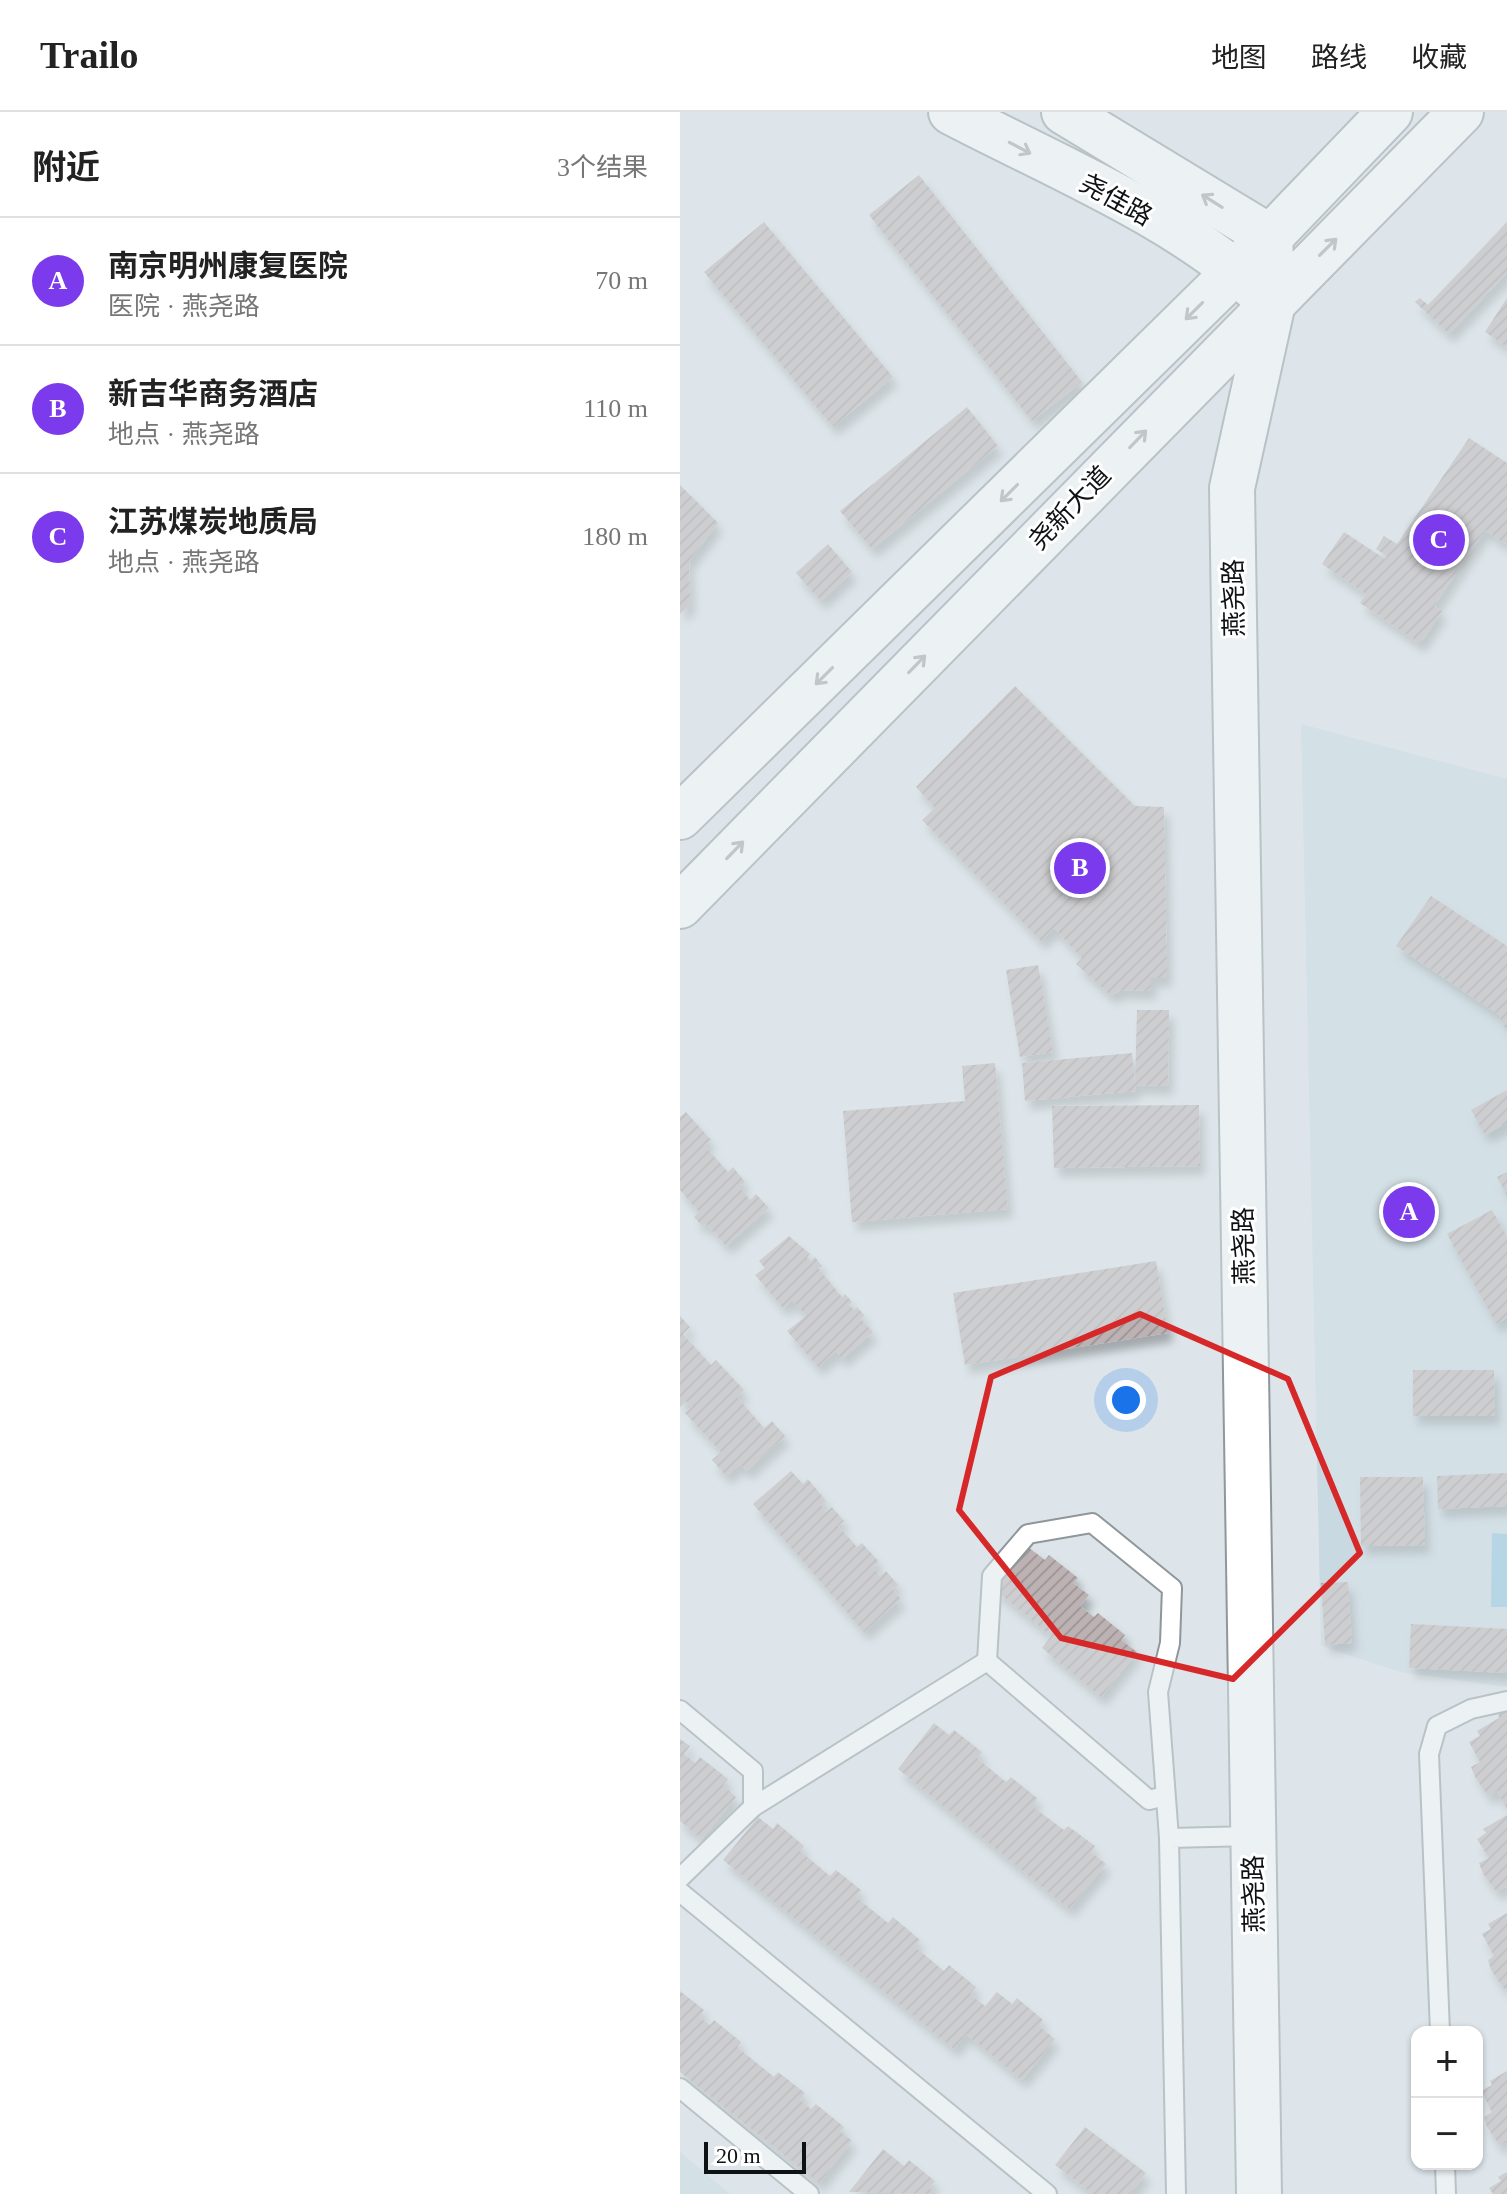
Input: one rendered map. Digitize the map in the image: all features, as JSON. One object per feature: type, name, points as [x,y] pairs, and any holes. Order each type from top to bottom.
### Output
[{"type":"main road","name":"尧佳路","points":[[951,112],[1139,210],[1236,270],[1272,303]]},
{"type":"main road","name":"尧佳路","points":[[1064,112],[1270,237]]},
{"type":"main road","name":"尧新大道","points":[[680,817],[1270,237],[1390,112]]},
{"type":"main road","name":"尧新大道","points":[[680,906],[1461,112]]},
{"type":"main road","points":[[1270,237],[1272,303]]},
{"type":"main road","name":"燕尧路","points":[[1259,2194],[1232,488],[1272,303]]},
{"type":"lane","points":[[987,1661],[992,1576],[1028,1534],[1092,1523],[1172,1588],[1170,1643],[1158,1692],[1169,1838],[1176,2194]]},
{"type":"lane","points":[[987,1661],[1149,1800],[1165,1796]]},
{"type":"lane","points":[[680,1878],[753,1807],[987,1661]]},
{"type":"lane","points":[[1440,2026],[1429,1754],[1437,1726],[1471,1709],[1507,1701]]},
{"type":"lane","points":[[680,1710],[753,1771],[753,1807]]},
{"type":"lane","points":[[1169,1838],[1253,1836]]},
{"type":"lane","points":[[680,1892],[1047,2194]]},
{"type":"lane","points":[[680,2088],[809,2194]]},
{"type":"lane","points":[[1445,2170],[1446,2194]]},
{"type":"highlighted area","points":[[1140,1314],[1288,1379],[1360,1553],[1233,1679],[1061,1638],[959,1510],[991,1377]]},
{"type":"shaded area","points":[[1301,724],[1507,779],[1507,1687],[1400,1672],[1321,1646]]},
{"type":"shaded area","points":[[1492,1533],[1507,1534],[1507,1607],[1491,1607]]},
{"type":"shaded area","points":[[680,2152],[730,2194],[680,2194]]},
{"type":"building","points":[[919,175],[1082,382],[1032,421],[869,215]]},
{"type":"building","points":[[764,222],[893,377],[833,427],[704,272]]},
{"type":"building","points":[[1507,222],[1507,273],[1449,334],[1415,302],[1420,298],[1428,305]]},
{"type":"building","points":[[1507,298],[1507,347],[1485,332]]},
{"type":"building","points":[[967,407],[998,446],[872,549],[840,511]]},
{"type":"building","points":[[1469,438],[1507,463],[1507,545],[1485,530],[1434,606],[1442,611],[1420,644],[1360,603],[1366,594],[1322,564],[1344,532],[1385,559],[1387,556],[1376,549],[1384,536],[1397,544]]},
{"type":"building","points":[[680,485],[718,523],[689,561],[690,604],[680,614]]},
{"type":"building","points":[[828,544],[852,572],[821,601],[796,573]]},
{"type":"building","points":[[1015,686],[1135,806],[1164,807],[1167,978],[1151,978],[1151,991],[1123,990],[1110,995],[1076,964],[1082,958],[1054,928],[1041,941],[922,820],[935,808],[916,787]]},
{"type":"building","points":[[1431,896],[1507,946],[1507,1032],[1499,1015],[1396,946]]},
{"type":"building","points":[[1038,965],[1053,1052],[1020,1057],[1006,970]]},
{"type":"building","points":[[1137,1010],[1169,1010],[1168,1086],[1135,1085]]},
{"type":"building","points":[[1132,1053],[1136,1091],[1025,1101],[1022,1063]]},
{"type":"building","points":[[995,1063],[1008,1209],[852,1222],[843,1111],[965,1101],[962,1066]]},
{"type":"building","points":[[1507,1090],[1507,1123],[1485,1135],[1471,1110]]},
{"type":"building","points":[[1199,1105],[1200,1166],[1054,1168],[1052,1106]]},
{"type":"building","points":[[686,1112],[711,1140],[704,1145],[728,1172],[733,1167],[745,1182],[739,1187],[750,1200],[756,1194],[769,1208],[726,1246],[706,1223],[702,1226],[694,1217],[699,1212],[680,1190],[680,1117]]},
{"type":"building","points":[[1507,1172],[1507,1196],[1497,1177]]},
{"type":"building","points":[[1492,1210],[1507,1237],[1507,1318],[1496,1324],[1447,1234]]},
{"type":"building","points":[[789,1236],[810,1254],[807,1257],[811,1261],[815,1257],[822,1266],[818,1268],[842,1297],[845,1294],[852,1302],[849,1305],[854,1310],[857,1307],[865,1316],[861,1319],[873,1332],[842,1359],[836,1351],[818,1367],[787,1331],[806,1316],[792,1300],[783,1308],[755,1275],[765,1268],[759,1261]]},
{"type":"building","points":[[1156,1261],[1168,1333],[965,1365],[953,1293]]},
{"type":"building","points":[[680,1316],[690,1327],[683,1334],[711,1365],[716,1360],[744,1390],[737,1397],[764,1428],[772,1421],[785,1436],[747,1471],[740,1464],[726,1476],[712,1460],[721,1452],[685,1413],[692,1407],[686,1401],[680,1407]]},
{"type":"building","points":[[1413,1370],[1494,1370],[1495,1416],[1413,1416]]},
{"type":"building","points":[[791,1471],[803,1484],[808,1479],[826,1501],[821,1505],[826,1512],[832,1507],[844,1521],[838,1526],[857,1547],[862,1543],[879,1562],[873,1567],[880,1576],[886,1571],[898,1585],[892,1589],[901,1599],[864,1632],[753,1504]]},
{"type":"building","points":[[1507,1473],[1507,1506],[1438,1509],[1437,1476]]},
{"type":"building","points":[[1360,1477],[1423,1477],[1425,1545],[1361,1546]]},
{"type":"building","points":[[1028,1547],[1045,1560],[1049,1555],[1078,1578],[1073,1583],[1089,1595],[1080,1606],[1094,1617],[1098,1613],[1125,1635],[1121,1640],[1137,1652],[1101,1697],[1042,1648],[1051,1636],[994,1589]]},
{"type":"building","points":[[1348,1582],[1352,1643],[1325,1645],[1321,1583]]},
{"type":"building","points":[[1411,1624],[1507,1629],[1507,1673],[1409,1668]]},
{"type":"building","points":[[1505,1709],[1507,1809],[1497,1791],[1488,1796],[1475,1777],[1471,1767],[1480,1762],[1469,1742],[1480,1736],[1477,1731],[1499,1718],[1498,1713]]},
{"type":"building","points":[[934,1723],[949,1735],[954,1730],[982,1752],[977,1758],[1006,1782],[1011,1777],[1037,1798],[1033,1807],[1064,1830],[1068,1826],[1095,1846],[1091,1852],[1106,1864],[1069,1909],[898,1769]]},
{"type":"building","points":[[680,1739],[690,1746],[684,1754],[695,1763],[700,1757],[728,1779],[723,1785],[736,1797],[702,1839],[680,1821]]},
{"type":"building","points":[[1507,1815],[1507,1891],[1505,1887],[1497,1892],[1483,1874],[1479,1863],[1489,1858],[1477,1839],[1486,1833],[1483,1829]]},
{"type":"building","points":[[758,1817],[773,1829],[777,1823],[804,1846],[800,1851],[830,1876],[836,1870],[861,1890],[856,1897],[888,1923],[893,1917],[920,1940],[914,1946],[944,1971],[949,1965],[976,1987],[970,1994],[985,2006],[997,1992],[1012,2004],[1017,1998],[1043,2020],[1039,2026],[1055,2039],[1022,2080],[966,2034],[954,2049],[723,1860]]},
{"type":"building","points":[[1507,1913],[1507,1988],[1504,1989],[1491,1970],[1488,1960],[1494,1956],[1482,1934],[1491,1929],[1488,1924]]},
{"type":"building","points":[[680,1991],[704,2010],[699,2017],[710,2025],[714,2020],[741,2042],[737,2047],[774,2077],[778,2072],[805,2093],[800,2100],[811,2109],[816,2104],[844,2127],[840,2131],[852,2141],[819,2183],[680,2072]]},
{"type":"building","points":[[1507,2071],[1507,2142],[1500,2146],[1484,2117],[1492,2112],[1483,2095],[1483,2090],[1492,2085],[1490,2081]]},
{"type":"building","points":[[1085,2127],[1146,2173],[1130,2194],[1093,2194],[1055,2165]]},
{"type":"building","points":[[883,2149],[904,2166],[909,2160],[935,2181],[929,2188],[937,2194],[849,2192]]},
{"type":"building","points":[[1507,2172],[1507,2194],[1493,2194],[1489,2188],[1501,2181],[1498,2177]]},
{"type":"place","name":"江苏煤炭地质局","points":[[1439,540]]},
{"type":"place","name":"新吉华商务酒店","points":[[1080,868]]},
{"type":"place","name":"南京明州康复医院","points":[[1409,1212]]}]
